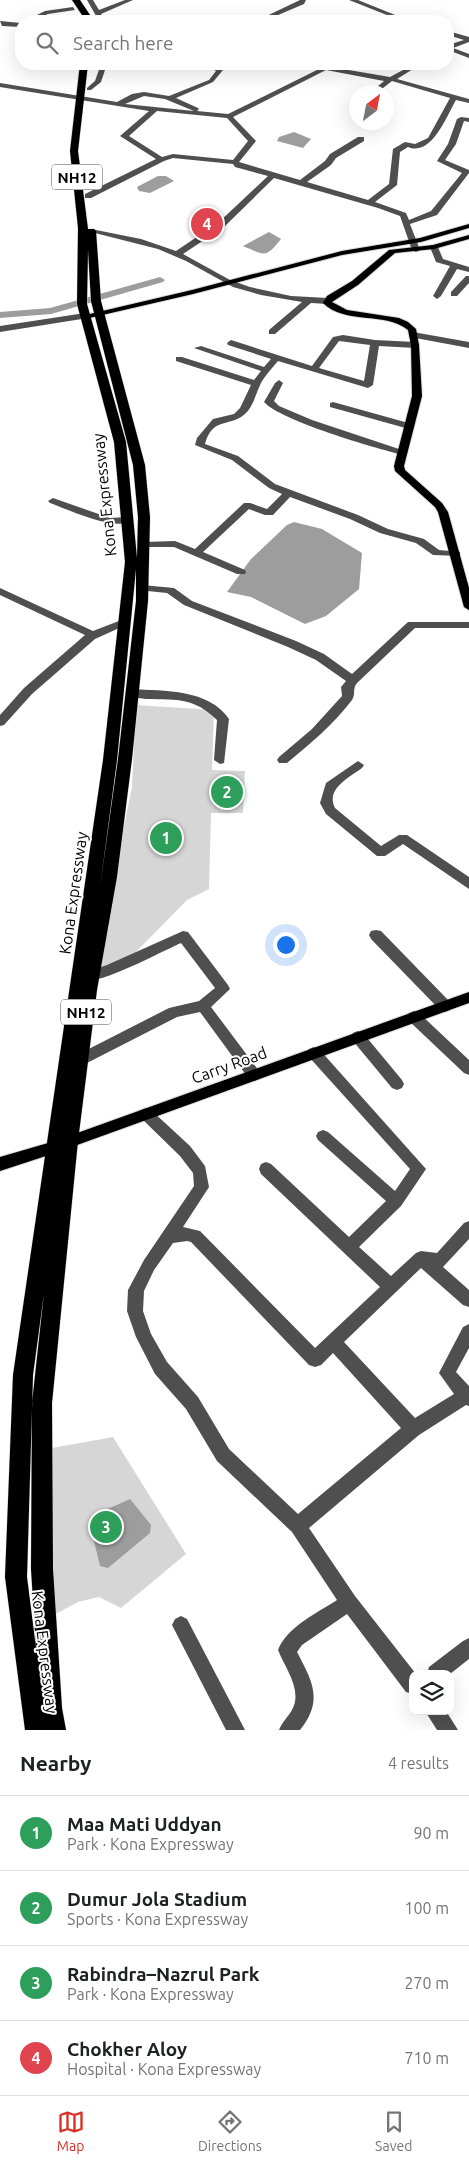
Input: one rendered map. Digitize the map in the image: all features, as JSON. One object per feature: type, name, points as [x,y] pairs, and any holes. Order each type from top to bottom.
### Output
[{"type":"highway","points":[[66,0],[76,15]]},
{"type":"highway","points":[[76,0],[86,15]]},
{"type":"highway","name":"Kona Expressway","points":[[55,1730],[51,1708],[42,1569],[42,1403],[62,1144],[80,1060],[109,877],[132,693],[144,545],[144,517],[139,465],[89,308],[92,232],[82,143],[86,95],[84,70]]},
{"type":"highway","name":"Kona Expressway","points":[[36,1730],[16,1577],[23,1375],[62,1144],[110,760],[131,562],[120,442],[89,308],[83,228],[74,151],[91,70]]},
{"type":"main road","points":[[89,308],[162,306],[340,261],[392,252],[469,226]]},
{"type":"main road","points":[[89,308],[228,283],[342,253],[414,246],[434,247],[469,237]]},
{"type":"main road","points":[[392,252],[355,284],[328,301],[329,305],[340,310],[407,324],[414,335],[417,396],[400,471],[439,505],[443,512],[456,554],[469,608]]},
{"type":"main road","name":"Carry Road","points":[[0,1164],[62,1144],[469,998]]},
{"type":"street","points":[[90,0],[98,14],[130,0]]},
{"type":"street","points":[[273,15],[302,2],[302,0]]},
{"type":"street","points":[[352,0],[391,15]]},
{"type":"street","points":[[110,3],[118,5]]},
{"type":"street","points":[[41,15],[47,12],[73,9]]},
{"type":"street","points":[[0,23],[15,25]]},
{"type":"street","points":[[454,35],[469,39]]},
{"type":"street","points":[[454,45],[469,39]]},
{"type":"street","points":[[454,50],[469,56]]},
{"type":"street","points":[[86,95],[98,82],[102,70]]},
{"type":"street","points":[[170,98],[211,81],[220,70]]},
{"type":"street","points":[[0,85],[86,95],[119,104],[154,110],[229,116],[320,70]]},
{"type":"street","points":[[344,70],[383,80],[391,79],[469,101]]},
{"type":"street","points":[[383,85],[407,70]]},
{"type":"street","points":[[119,104],[137,95],[170,98],[208,114]]},
{"type":"street","points":[[369,203],[393,185],[396,151],[408,144],[415,147],[431,139],[454,97]]},
{"type":"street","points":[[154,110],[124,136],[161,159]]},
{"type":"street","points":[[229,116],[252,141],[235,162]]},
{"type":"street","points":[[407,223],[434,213],[466,172],[440,161],[452,144],[461,119],[469,120]]},
{"type":"street","points":[[301,183],[328,163],[333,156],[361,139]]},
{"type":"street","points":[[88,196],[161,159],[173,156],[235,162],[238,165],[369,203],[403,215],[414,246]]},
{"type":"street","points":[[177,254],[222,224],[273,175]]},
{"type":"street","points":[[92,232],[132,239],[177,254],[228,283],[241,287],[308,301],[328,301]]},
{"type":"street","points":[[434,247],[439,260],[469,270]]},
{"type":"street","points":[[437,296],[455,265]]},
{"type":"street","points":[[454,294],[469,278]]},
{"type":"street","points":[[272,332],[308,301]]},
{"type":"street","points":[[0,329],[89,308]]},
{"type":"street","points":[[414,335],[469,345]]},
{"type":"street","points":[[314,369],[336,339],[415,345]]},
{"type":"street","points":[[231,343],[368,384],[375,343]]},
{"type":"street","points":[[198,348],[265,370]]},
{"type":"street","points":[[276,358],[256,384],[244,410],[237,416],[216,421],[202,438],[200,445],[235,458],[272,486],[354,517],[384,531],[420,541],[438,553],[456,554]]},
{"type":"street","points":[[179,359],[256,384]]},
{"type":"street","points":[[279,383],[269,402],[271,406],[291,416],[403,452]]},
{"type":"street","points":[[333,405],[409,426]]},
{"type":"street","points":[[196,553],[247,505],[268,512],[289,493]]},
{"type":"street","points":[[52,501],[109,521],[127,520]]},
{"type":"street","points":[[144,545],[175,544],[241,572]]},
{"type":"street","points":[[142,588],[170,590],[188,603],[320,657],[353,680]]},
{"type":"street","points":[[0,591],[93,635]]},
{"type":"street","points":[[0,722],[28,691],[93,635],[124,622]]},
{"type":"street","points":[[283,760],[316,732],[348,697],[347,687],[353,680],[412,624],[469,625]]},
{"type":"street","points":[[132,693],[182,696],[198,700],[218,714],[223,719],[220,760]]},
{"type":"street","points":[[358,765],[330,786],[326,803],[330,811],[381,853],[403,838],[469,884]]},
{"type":"street","points":[[376,934],[445,1006]]},
{"type":"street","points":[[80,1060],[174,1012],[203,1006],[223,990],[183,936],[112,969],[92,976]]},
{"type":"street","points":[[203,1006],[254,1075]]},
{"type":"street","points":[[414,1017],[469,1069]]},
{"type":"street","points":[[358,1037],[397,1084]]},
{"type":"street","points":[[314,1053],[419,1169],[396,1201],[349,1247]]},
{"type":"street","points":[[146,1114],[185,1151],[200,1172],[202,1188],[149,1265],[136,1290],[135,1310],[144,1337],[161,1368],[192,1403],[223,1455],[298,1526],[349,1602],[409,1680]]},
{"type":"street","points":[[323,1136],[396,1201]]},
{"type":"street","points":[[266,1169],[391,1286]]},
{"type":"street","points":[[421,1258],[440,1261],[469,1228]]},
{"type":"street","points":[[169,1236],[187,1234],[195,1236],[315,1359],[421,1258]]},
{"type":"street","points":[[421,1258],[469,1300]]},
{"type":"street","points":[[298,1526],[413,1429],[468,1397],[447,1373],[469,1332]]},
{"type":"street","points":[[333,1342],[413,1429]]},
{"type":"street","points":[[288,1730],[302,1713],[305,1686],[287,1650],[296,1639],[349,1602]]},
{"type":"street","points":[[181,1625],[236,1730]]},
{"type":"street","points":[[441,1670],[469,1647]]},
{"type":"street","points":[[437,1715],[449,1730]]},
{"type":"shaded area","points":[[294,132],[311,139],[303,148],[277,141],[279,137]]},
{"type":"shaded area","points":[[158,176],[166,176],[174,181],[150,193],[139,191],[137,187]]},
{"type":"shaded area","points":[[269,232],[281,239],[268,252],[260,253],[243,246]]},
{"type":"shaded area","points":[[294,522],[322,529],[362,553],[359,589],[326,616],[305,624],[251,597],[227,592],[251,559],[287,525]]},
{"type":"shaded area","points":[[136,705],[214,710],[212,770],[245,771],[243,813],[211,813],[209,889],[187,900],[128,960],[94,974],[132,787]]},
{"type":"shaded area","points":[[113,1437],[186,1554],[121,1608],[99,1597],[78,1602],[46,1619],[52,1448]]},
{"type":"shaded area","points":[[130,1499],[151,1525],[150,1533],[108,1568],[100,1566],[94,1541],[92,1516]]},
{"type":"waterway","points":[[0,315],[51,311],[160,280]]},
{"type":"place","name":"Chokher Aloy","points":[[207,224]]},
{"type":"place","name":"Dumur Jola Stadium","points":[[227,792]]},
{"type":"place","name":"Maa Mati Uddyan","points":[[166,838]]},
{"type":"place","name":"Rabindra–Nazrul Park","points":[[106,1527]]}]
